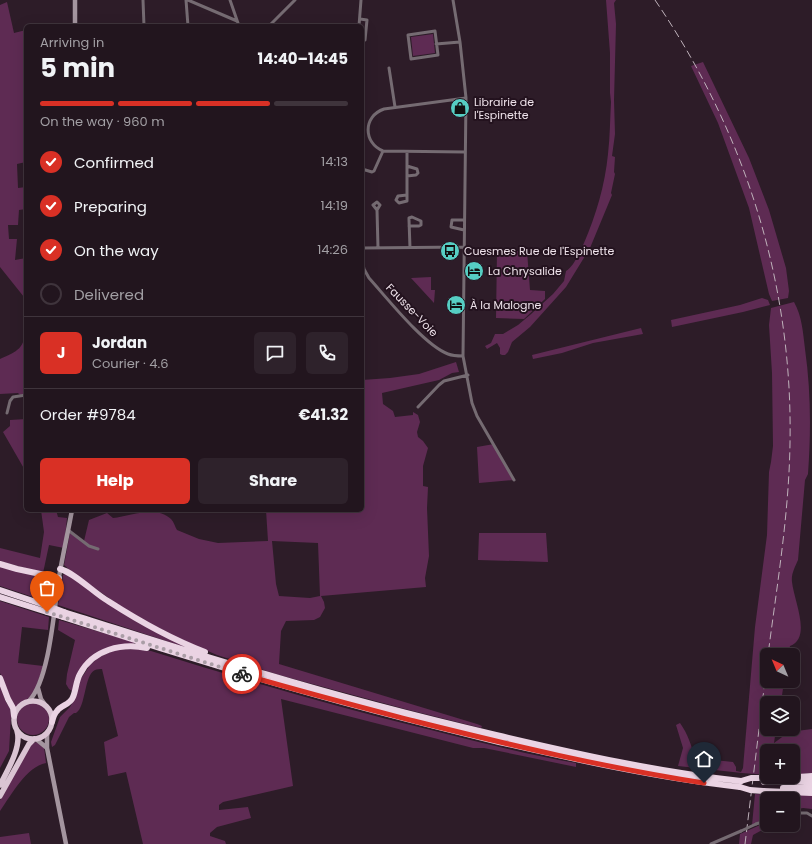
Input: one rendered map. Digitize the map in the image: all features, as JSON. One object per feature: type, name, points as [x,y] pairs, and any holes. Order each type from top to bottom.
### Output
[{"type":"highway","points":[[0,564],[59,578]]},
{"type":"highway","points":[[60,569],[68,572],[95,592],[142,621],[190,646],[220,658],[226,663]]},
{"type":"highway","points":[[0,590],[47,609],[160,648],[311,694],[463,733],[636,771],[704,783],[812,787]]},
{"type":"highway","points":[[0,597],[47,609]]},
{"type":"highway","points":[[64,615],[342,696],[521,741],[671,772],[741,784],[751,778],[764,785],[812,793]]},
{"type":"highway","points":[[0,796],[28,744],[43,736],[48,730],[57,710],[67,704],[73,697],[76,683],[85,666],[98,654],[113,648],[125,646],[160,648]]},
{"type":"highway","points":[[0,678],[13,708],[14,724],[19,739],[0,785]]},
{"type":"highway","points":[[14,716],[20,706],[29,701],[36,701],[46,706],[51,713],[52,722]]},
{"type":"highway","points":[[17,731],[26,738],[35,739]]},
{"type":"highway","points":[[764,785],[790,778],[812,776]]},
{"type":"highway","points":[[764,785],[812,781]]},
{"type":"main road","points":[[75,0],[75,24]]},
{"type":"main road","points":[[29,701],[35,695],[46,665],[60,569],[72,512]]},
{"type":"main road","points":[[38,687],[41,699],[46,706]]},
{"type":"main road","points":[[48,730],[47,748],[66,844]]},
{"type":"main road","points":[[35,739],[47,748]]},
{"type":"street","points":[[143,0],[144,24]]},
{"type":"street","points":[[188,24],[187,0],[237,21]]},
{"type":"street","points":[[230,0],[238,24]]},
{"type":"street","points":[[271,24],[295,0]]},
{"type":"street","points":[[359,24],[361,0]]},
{"type":"street","points":[[453,0],[460,42],[466,98],[463,356],[468,375],[472,402],[477,416],[514,480]]},
{"type":"street","points":[[360,18],[367,20],[364,40]]},
{"type":"street","points":[[434,31],[436,44],[438,55],[411,59],[408,35],[434,31]]},
{"type":"street","points":[[436,44],[460,42]]},
{"type":"street","points":[[388,68],[395,107]]},
{"type":"street","points":[[465,152],[383,151],[373,145],[370,140],[368,125],[375,114],[380,111],[395,107],[466,98]]},
{"type":"street","points":[[364,170],[372,172],[374,171],[383,151]]},
{"type":"street","points":[[406,152],[407,195]]},
{"type":"street","points":[[407,166],[417,169],[418,173],[416,176],[407,176]]},
{"type":"street","points":[[377,210],[378,248]]},
{"type":"street","points":[[409,226],[419,226],[422,222],[421,220],[410,217],[409,226],[410,248]]},
{"type":"street","points":[[464,220],[452,220],[451,227],[464,230]]},
{"type":"street","points":[[364,248],[464,247]]},
{"type":"street","name":"Fausse-Voie","points":[[364,269],[369,278],[421,334],[445,353],[454,356],[463,356]]},
{"type":"street","points":[[418,407],[444,381],[468,375]]},
{"type":"street","points":[[7,413],[9,404],[14,397],[24,395]]},
{"type":"street","points":[[68,530],[89,546],[98,549]]},
{"type":"street","points":[[800,813],[807,813],[812,816]]},
{"type":"street","points":[[711,844],[760,823]]},
{"type":"shaded area","points":[[606,0],[616,0],[614,3],[616,24],[614,100],[615,134],[612,156],[615,157],[615,174],[611,193],[612,195],[590,248],[566,287],[530,327],[512,342],[508,352],[505,355],[502,355],[500,354],[500,348],[497,343],[487,349],[485,346],[491,343],[495,334],[503,334],[518,325],[553,294],[564,281],[566,271],[574,262],[584,243],[599,200],[605,177],[610,135],[610,53]]},
{"type":"shaded area","points":[[7,2],[14,33],[24,30],[24,162],[17,164],[18,188],[24,187],[24,209],[19,210],[18,225],[8,225],[9,239],[17,239],[15,260],[24,258],[24,297],[0,267],[0,5]]},
{"type":"shaded area","points":[[433,34],[435,53],[413,56],[411,37]]},
{"type":"shaded area","points":[[703,62],[749,158],[769,210],[786,268],[789,291],[788,298],[772,301],[769,294],[749,208],[718,123],[691,66]]},
{"type":"shaded area","points":[[497,251],[527,251],[530,290],[545,291],[545,299],[524,319],[496,318]]},
{"type":"shaded area","points":[[431,277],[431,290],[435,290],[434,303],[411,278]]},
{"type":"shaded area","points":[[762,298],[768,300],[770,305],[672,327],[671,320],[740,305]]},
{"type":"shaded area","points":[[794,302],[799,313],[803,331],[807,365],[810,443],[798,560],[792,576],[793,590],[800,618],[800,635],[796,642],[790,648],[760,648],[760,688],[783,688],[782,696],[760,696],[760,736],[775,736],[774,743],[784,736],[800,736],[800,731],[812,729],[812,773],[800,774],[800,744],[760,744],[760,774],[678,766],[683,748],[676,725],[680,723],[691,744],[695,758],[733,762],[736,767],[736,771],[741,772],[743,768],[755,627],[767,535],[769,472],[773,446],[772,373],[769,325],[771,308]]},
{"type":"shaded area","points":[[641,328],[643,334],[593,343],[562,353],[533,359],[532,355]]},
{"type":"shaded area","points":[[24,341],[24,395],[20,395],[18,393],[0,394],[0,359],[16,351]]},
{"type":"shaded area","points":[[456,362],[459,372],[452,373],[439,380],[382,393],[383,404],[393,411],[395,417],[413,415],[413,412],[418,415],[420,422],[417,432],[418,437],[428,448],[423,466],[423,486],[428,487],[427,508],[429,556],[425,578],[426,587],[321,596],[325,608],[320,617],[314,620],[286,621],[281,631],[279,664],[477,724],[482,726],[481,728],[279,675],[217,655],[178,638],[129,612],[73,573],[64,565],[70,533],[84,541],[89,520],[107,513],[113,518],[143,512],[158,513],[171,519],[177,530],[199,539],[218,543],[268,541],[266,512],[364,512],[364,380],[419,374]],"holes":[[[272,541],[318,543],[320,596],[310,598],[279,596],[276,584]]]},
{"type":"shaded area","points":[[24,419],[24,469],[3,432],[10,426],[10,420]]},
{"type":"shaded area","points":[[494,444],[514,480],[479,483],[477,447]]},
{"type":"shaded area","points":[[41,512],[57,512],[58,517],[67,518],[64,548],[49,545],[43,573],[0,561],[0,548],[40,558],[44,532]]},
{"type":"shaded area","points":[[479,533],[546,533],[548,562],[478,560]]},
{"type":"shaded area","points":[[0,566],[51,579],[55,583],[51,603],[0,586]]},
{"type":"shaded area","points":[[66,573],[190,649],[58,605],[63,575]]},
{"type":"shaded area","points":[[0,601],[49,617],[48,630],[22,627],[18,663],[43,667],[33,696],[15,708],[0,673]]},
{"type":"shaded area","points":[[59,620],[134,642],[134,644],[95,655],[72,691],[66,684],[75,640],[58,630]]},
{"type":"shaded area","points":[[139,649],[151,651],[326,703],[504,748],[576,763],[576,767],[484,748],[473,748],[281,699],[293,786],[223,802],[219,805],[219,810],[248,807],[251,818],[217,827],[210,833],[210,836],[225,841],[226,844],[143,844],[126,772],[108,776],[104,742],[118,736],[102,669],[91,673],[79,710],[69,717],[55,745],[52,747],[51,742],[60,717],[70,707],[76,695],[80,680],[90,665],[99,657],[115,650]]},
{"type":"shaded area","points":[[0,684],[6,702],[10,708],[11,716],[9,751],[0,768]]},
{"type":"shaded area","points":[[30,703],[36,703],[45,707],[49,719],[45,731],[36,735],[30,735],[21,731],[17,722],[17,716],[21,707]]},
{"type":"shaded area","points":[[36,742],[44,747],[46,763],[32,770],[26,775],[0,811],[0,800],[30,745]]},
{"type":"shaded area","points":[[755,794],[760,794],[760,821],[752,825]]},
{"type":"shaded area","points":[[800,795],[812,795],[812,809],[800,809]]},
{"type":"shaded area","points":[[760,825],[760,831],[753,835],[751,844],[739,844],[740,834]]},
{"type":"shaded area","points":[[29,833],[31,844],[0,844],[0,837]]},
{"type":"railway","points":[[655,0],[687,50],[714,102],[738,156],[757,211],[772,267],[783,325],[789,383],[789,470],[782,549],[769,648]]},
{"type":"railway","points":[[745,844],[764,688]]},
{"type":"way so far","points":[[47,612],[242,674]]},
{"type":"place","name":"Librairie de l'Espinette","points":[[460,108]]},
{"type":"place","name":"Cuesmes Rue de l'Espinette","points":[[450,251]]},
{"type":"place","name":"La Chrysalide","points":[[474,271]]},
{"type":"place","name":"À la Malogne","points":[[456,305]]},
{"type":"route","points":[[242,674],[456,732],[647,774],[704,783]]}]
